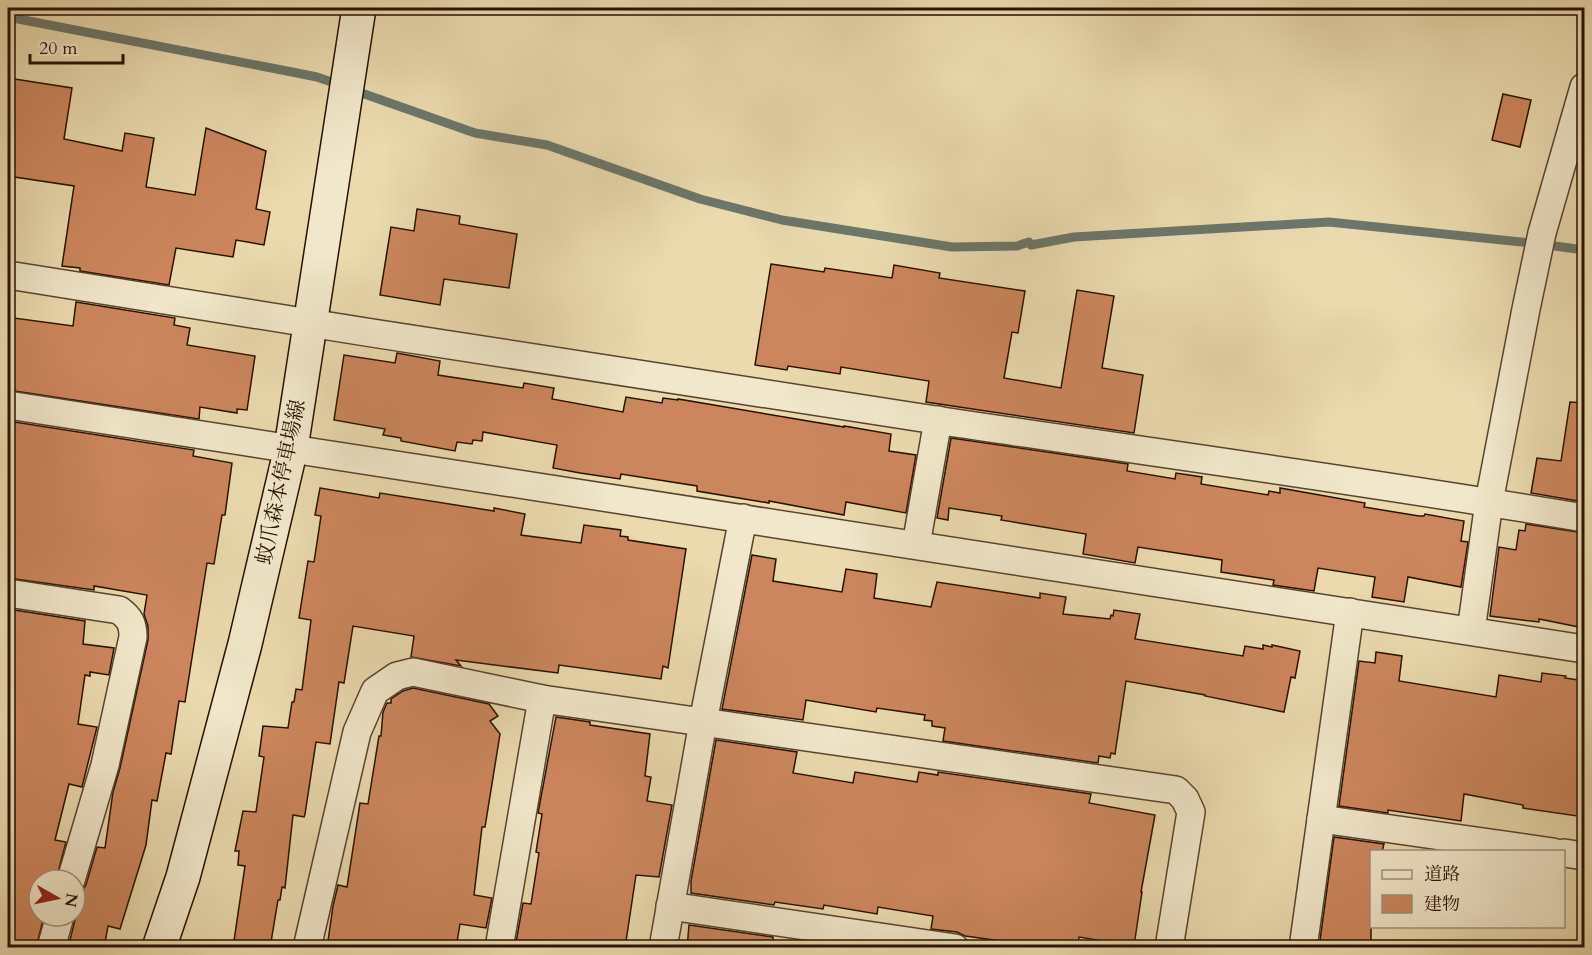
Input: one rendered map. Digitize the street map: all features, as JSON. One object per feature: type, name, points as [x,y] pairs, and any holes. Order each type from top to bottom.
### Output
[{"type":"main road","name":"蚊爪森本停車場線","points":[[159,948],[183,877],[245,644],[291,448],[359,8]]},
{"type":"street","points":[[1471,631],[1489,502],[1526,309],[1542,233],[1584,87]]},
{"type":"street","points":[[8,280],[1584,518]]},
{"type":"street","points":[[8,405],[1584,648]]},
{"type":"street","points":[[916,545],[938,420]]},
{"type":"street","points":[[663,948],[703,722],[743,518]]},
{"type":"street","points":[[8,593],[119,610],[127,615],[133,625],[133,637],[105,765],[75,868]]},
{"type":"street","points":[[1303,948],[1350,612]]},
{"type":"street","points":[[307,948],[357,732],[375,692],[397,675],[413,672],[542,699],[1176,790],[1185,799],[1191,812],[1169,948]]},
{"type":"street","points":[[499,948],[542,699]]},
{"type":"street","points":[[1321,819],[1539,850]]},
{"type":"street","points":[[1565,853],[1584,856]]},
{"type":"street","points":[[670,906],[955,948]]},
{"type":"street","points":[[51,948],[57,928]]},
{"type":"building","points":[[8,78],[72,88],[64,139],[122,151],[125,133],[154,138],[146,187],[195,195],[206,128],[266,151],[256,209],[270,212],[264,245],[236,240],[233,257],[176,248],[169,285],[62,266],[74,186],[8,176]]},
{"type":"building","points":[[1503,94],[1531,100],[1520,147],[1492,140]]},
{"type":"building","points":[[417,209],[460,216],[459,224],[517,234],[509,288],[444,279],[440,305],[380,295],[391,227],[414,231]]},
{"type":"building","points":[[771,264],[824,272],[825,268],[892,278],[894,265],[940,273],[939,278],[1025,291],[1018,333],[1012,332],[1004,378],[1061,388],[1077,290],[1114,296],[1102,368],[1143,375],[1134,433],[926,402],[929,381],[841,367],[840,374],[788,366],[787,370],[755,365]]},
{"type":"building","points":[[76,302],[175,318],[174,325],[190,328],[187,345],[255,356],[247,410],[237,409],[237,413],[200,407],[199,419],[8,390],[8,328],[12,329],[14,318],[73,326]]},
{"type":"building","points":[[397,353],[440,361],[438,375],[523,388],[524,383],[554,388],[552,399],[623,412],[626,397],[662,403],[663,398],[678,399],[891,434],[889,451],[916,455],[906,513],[846,502],[844,515],[697,491],[697,486],[621,474],[620,479],[580,473],[553,468],[557,445],[483,432],[482,441],[473,440],[472,444],[457,442],[455,451],[401,441],[401,438],[383,435],[385,429],[334,420],[344,355],[395,363]]},
{"type":"building","points":[[1570,402],[1584,403],[1584,502],[1531,493],[1537,458],[1561,461]]},
{"type":"building","points":[[8,421],[194,450],[193,456],[232,463],[225,515],[222,515],[214,564],[207,563],[185,702],[179,701],[171,754],[166,753],[157,801],[152,800],[146,845],[120,929],[108,926],[104,948],[68,948],[73,928],[87,928],[87,882],[97,847],[105,848],[113,792],[148,640],[148,626],[144,614],[147,595],[94,586],[94,590],[8,578]]},
{"type":"building","points":[[951,438],[1128,464],[1127,471],[1175,479],[1176,473],[1202,477],[1201,484],[1268,495],[1269,491],[1280,493],[1280,488],[1365,503],[1364,507],[1464,521],[1461,541],[1468,542],[1461,587],[1408,577],[1404,602],[1372,597],[1375,577],[1318,568],[1314,591],[1273,585],[1274,580],[1221,572],[1222,560],[1138,547],[1135,563],[1083,554],[1086,534],[1001,520],[1002,516],[949,508],[948,520],[937,518]]},
{"type":"building","points":[[320,488],[379,498],[380,493],[525,514],[521,535],[581,543],[584,525],[621,530],[620,536],[628,537],[628,540],[686,549],[668,668],[663,666],[661,679],[559,665],[558,673],[456,660],[461,666],[411,657],[414,636],[353,626],[344,683],[339,682],[330,744],[316,742],[305,814],[304,817],[293,815],[285,888],[282,887],[280,900],[278,900],[270,948],[239,948],[240,942],[234,941],[245,866],[238,865],[239,851],[235,851],[243,811],[256,812],[264,757],[259,756],[263,726],[288,728],[296,689],[302,690],[311,620],[299,618],[308,561],[314,562],[321,516],[315,515]]},
{"type":"building","points":[[1526,524],[1584,533],[1584,628],[1539,619],[1539,622],[1490,616],[1499,547],[1516,550],[1519,530],[1525,531]]},
{"type":"building","points":[[752,555],[776,559],[773,581],[842,592],[846,569],[877,574],[874,598],[931,607],[937,582],[1040,598],[1040,593],[1066,597],[1063,614],[1110,619],[1114,610],[1140,614],[1135,639],[1243,656],[1245,646],[1263,649],[1263,645],[1272,647],[1272,645],[1300,651],[1295,678],[1291,677],[1284,712],[1126,681],[1115,754],[1111,753],[1110,758],[1099,756],[1098,763],[943,741],[945,728],[932,726],[932,721],[924,720],[925,715],[877,708],[876,712],[806,700],[803,720],[722,709]]},
{"type":"building","points":[[8,609],[85,621],[83,644],[114,648],[109,675],[90,672],[90,676],[85,675],[78,724],[97,727],[82,787],[69,784],[55,840],[66,842],[59,868],[27,868],[27,928],[41,928],[36,948],[8,948]]},
{"type":"building","points":[[1376,652],[1402,656],[1399,681],[1496,697],[1499,675],[1541,682],[1542,673],[1584,681],[1584,817],[1523,808],[1523,805],[1464,794],[1461,821],[1388,810],[1388,813],[1339,806],[1359,661],[1375,663]]},
{"type":"building","points":[[413,688],[489,704],[498,716],[490,721],[500,734],[485,827],[482,827],[474,895],[492,898],[486,928],[460,924],[456,948],[327,948],[338,885],[347,887],[360,803],[368,804],[379,736],[381,736],[383,712],[387,703],[391,703],[391,699]]},
{"type":"building","points":[[556,717],[590,722],[590,725],[650,734],[645,776],[651,777],[647,801],[672,805],[659,877],[636,875],[625,948],[515,948],[523,903],[531,904],[542,814],[538,813]]},
{"type":"building","points":[[716,740],[797,752],[793,773],[853,783],[855,772],[917,782],[919,772],[938,775],[938,772],[1091,794],[1089,803],[1155,815],[1134,946],[1079,937],[1078,948],[1056,948],[965,936],[957,932],[931,929],[933,916],[878,907],[877,914],[824,905],[823,909],[775,902],[774,905],[691,893],[691,881]]},
{"type":"building","points":[[1334,837],[1384,844],[1382,850],[1370,850],[1371,948],[1319,948]]},
{"type":"building","points":[[689,925],[773,937],[773,948],[687,948]]},
{"type":"waterway","points":[[8,17],[317,77],[340,85]]},
{"type":"waterway","points":[[353,90],[475,133],[547,145],[700,199],[782,220],[952,247],[1017,246],[1029,242],[1031,245],[1074,237],[1329,222],[1584,250]]}]
